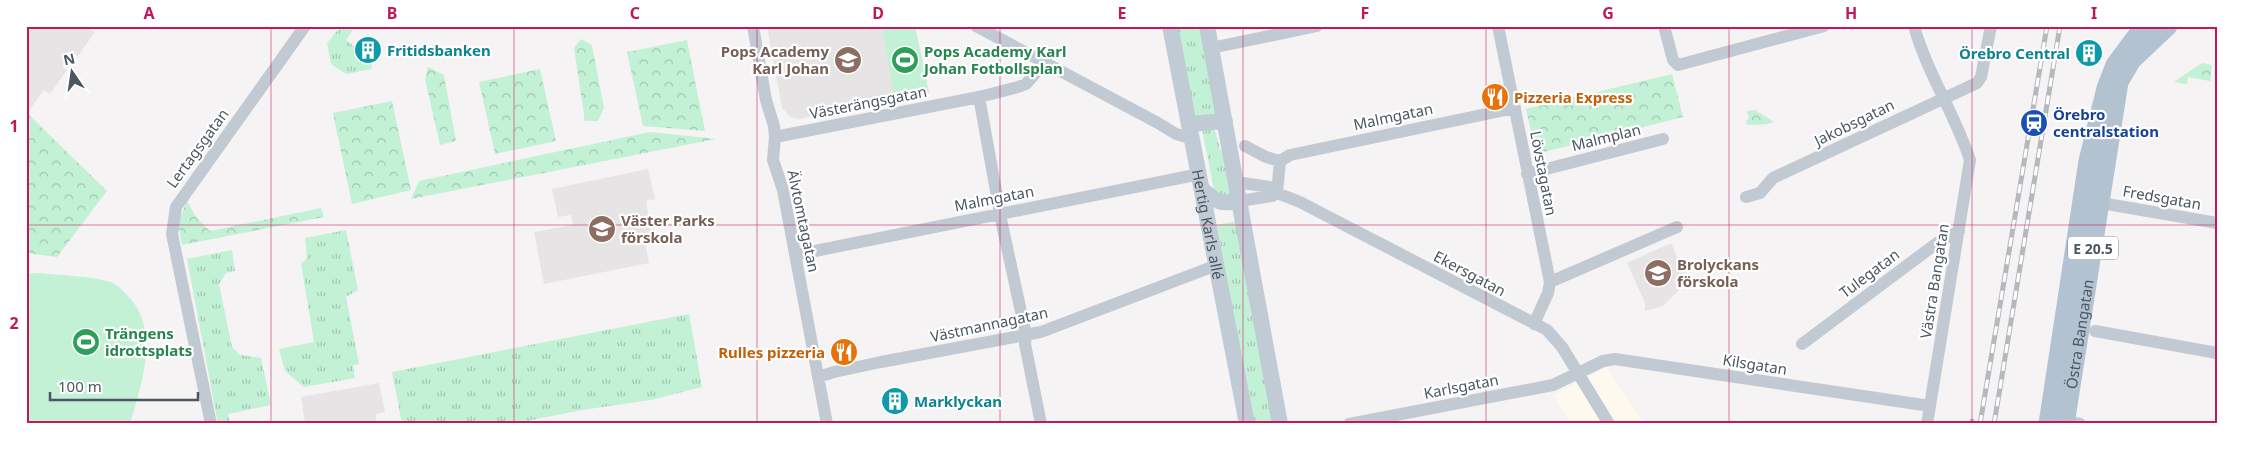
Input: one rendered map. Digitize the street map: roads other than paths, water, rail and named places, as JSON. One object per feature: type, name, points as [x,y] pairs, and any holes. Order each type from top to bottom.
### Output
[{"type":"main road","name":"Hertig Karls allé","points":[[1170,26],[1218,265],[1247,424]]},
{"type":"main road","points":[[1207,26],[1280,424]]},
{"type":"main road","name":"Östra Bangatan","points":[[2062,422],[2088,161],[2106,88],[2115,65],[2144,26]]},
{"type":"main road","name":"Östra Bangatan","points":[[2062,422],[2101,203],[2119,82],[2132,60],[2168,26]]},
{"type":"main road","points":[[1191,131],[1225,121]]},
{"type":"main road","points":[[1201,182],[1214,201],[1226,203],[1240,201]]},
{"type":"street","name":"Lertagsgatan","points":[[210,424],[172,234],[176,207],[305,26]]},
{"type":"street","name":"Älvtomtagatan","points":[[753,26],[766,100],[775,137],[773,160],[783,190],[827,424]]},
{"type":"street","points":[[976,26],[1158,123],[1191,131]]},
{"type":"street","points":[[1211,48],[1317,26]]},
{"type":"street","name":"Lövstagatan","points":[[1498,26],[1550,282]]},
{"type":"street","points":[[1664,26],[1673,60],[1678,64],[1824,26]]},
{"type":"street","name":"Västra Bangatan","points":[[1914,26],[1920,47],[1944,96],[1970,160],[1927,424]]},
{"type":"street","name":"Jakobsgatan","points":[[1746,197],[1760,193],[1774,178],[1978,80],[1981,77],[1990,26]]},
{"type":"street","name":"Västerängsgatan","points":[[775,137],[978,97],[1026,84],[1046,62]]},
{"type":"street","points":[[978,97],[1026,335],[1025,344],[1041,424]]},
{"type":"street","name":"Malmgatan","points":[[1280,161],[1300,152],[1515,108]]},
{"type":"street","name":"Malmplan","points":[[1527,174],[1663,139]]},
{"type":"street","points":[[1240,201],[1272,196],[1278,193],[1280,161],[1266,157],[1245,146]]},
{"type":"street","name":"Malmgatan","points":[[795,255],[1000,213],[1201,182]]},
{"type":"street","name":"Ekersgatan","points":[[1236,182],[1270,187],[1278,193],[1300,202],[1547,330],[1562,348],[1609,424]]},
{"type":"street","name":"Fredsgatan","points":[[2101,203],[2217,223]]},
{"type":"street","points":[[1534,324],[1548,293],[1550,282],[1677,227]]},
{"type":"street","name":"Tulegatan","points":[[1802,344],[1929,248],[1959,231]]},
{"type":"street","name":"Västmannagatan","points":[[818,377],[871,364],[1041,332],[1218,265]]},
{"type":"street","points":[[2095,331],[2217,353]]},
{"type":"street","name":"Kilsgatan","points":[[1578,374],[1603,361],[1615,359],[1930,406]]},
{"type":"street","name":"Karlsgatan","points":[[1349,424],[1382,421],[1553,385],[1578,374]]},
{"type":"railway","points":[[1980,424],[2047,26]]},
{"type":"railway","points":[[1994,424],[2060,26]]},
{"type":"place","name":"Fritidsbanken","points":[[368,50]]},
{"type":"place","name":"Örebro Central","points":[[2089,53]]},
{"type":"place","name":"Pops Academy Karl Johan","points":[[848,60]]},
{"type":"place","name":"Pops Academy Karl Johan Fotbollsplan","points":[[905,60]]},
{"type":"place","name":"Pizzeria Express","points":[[1495,97]]},
{"type":"place","name":"Örebro centralstation","points":[[2034,123]]},
{"type":"place","name":"Väster Parks förskola","points":[[602,229]]},
{"type":"place","name":"Brolyckans förskola","points":[[1658,273]]},
{"type":"place","name":"Trängens idrottsplats","points":[[86,342]]},
{"type":"place","name":"Rulles pizzeria","points":[[844,352]]},
{"type":"place","name":"Marklyckan","points":[[895,401]]}]
